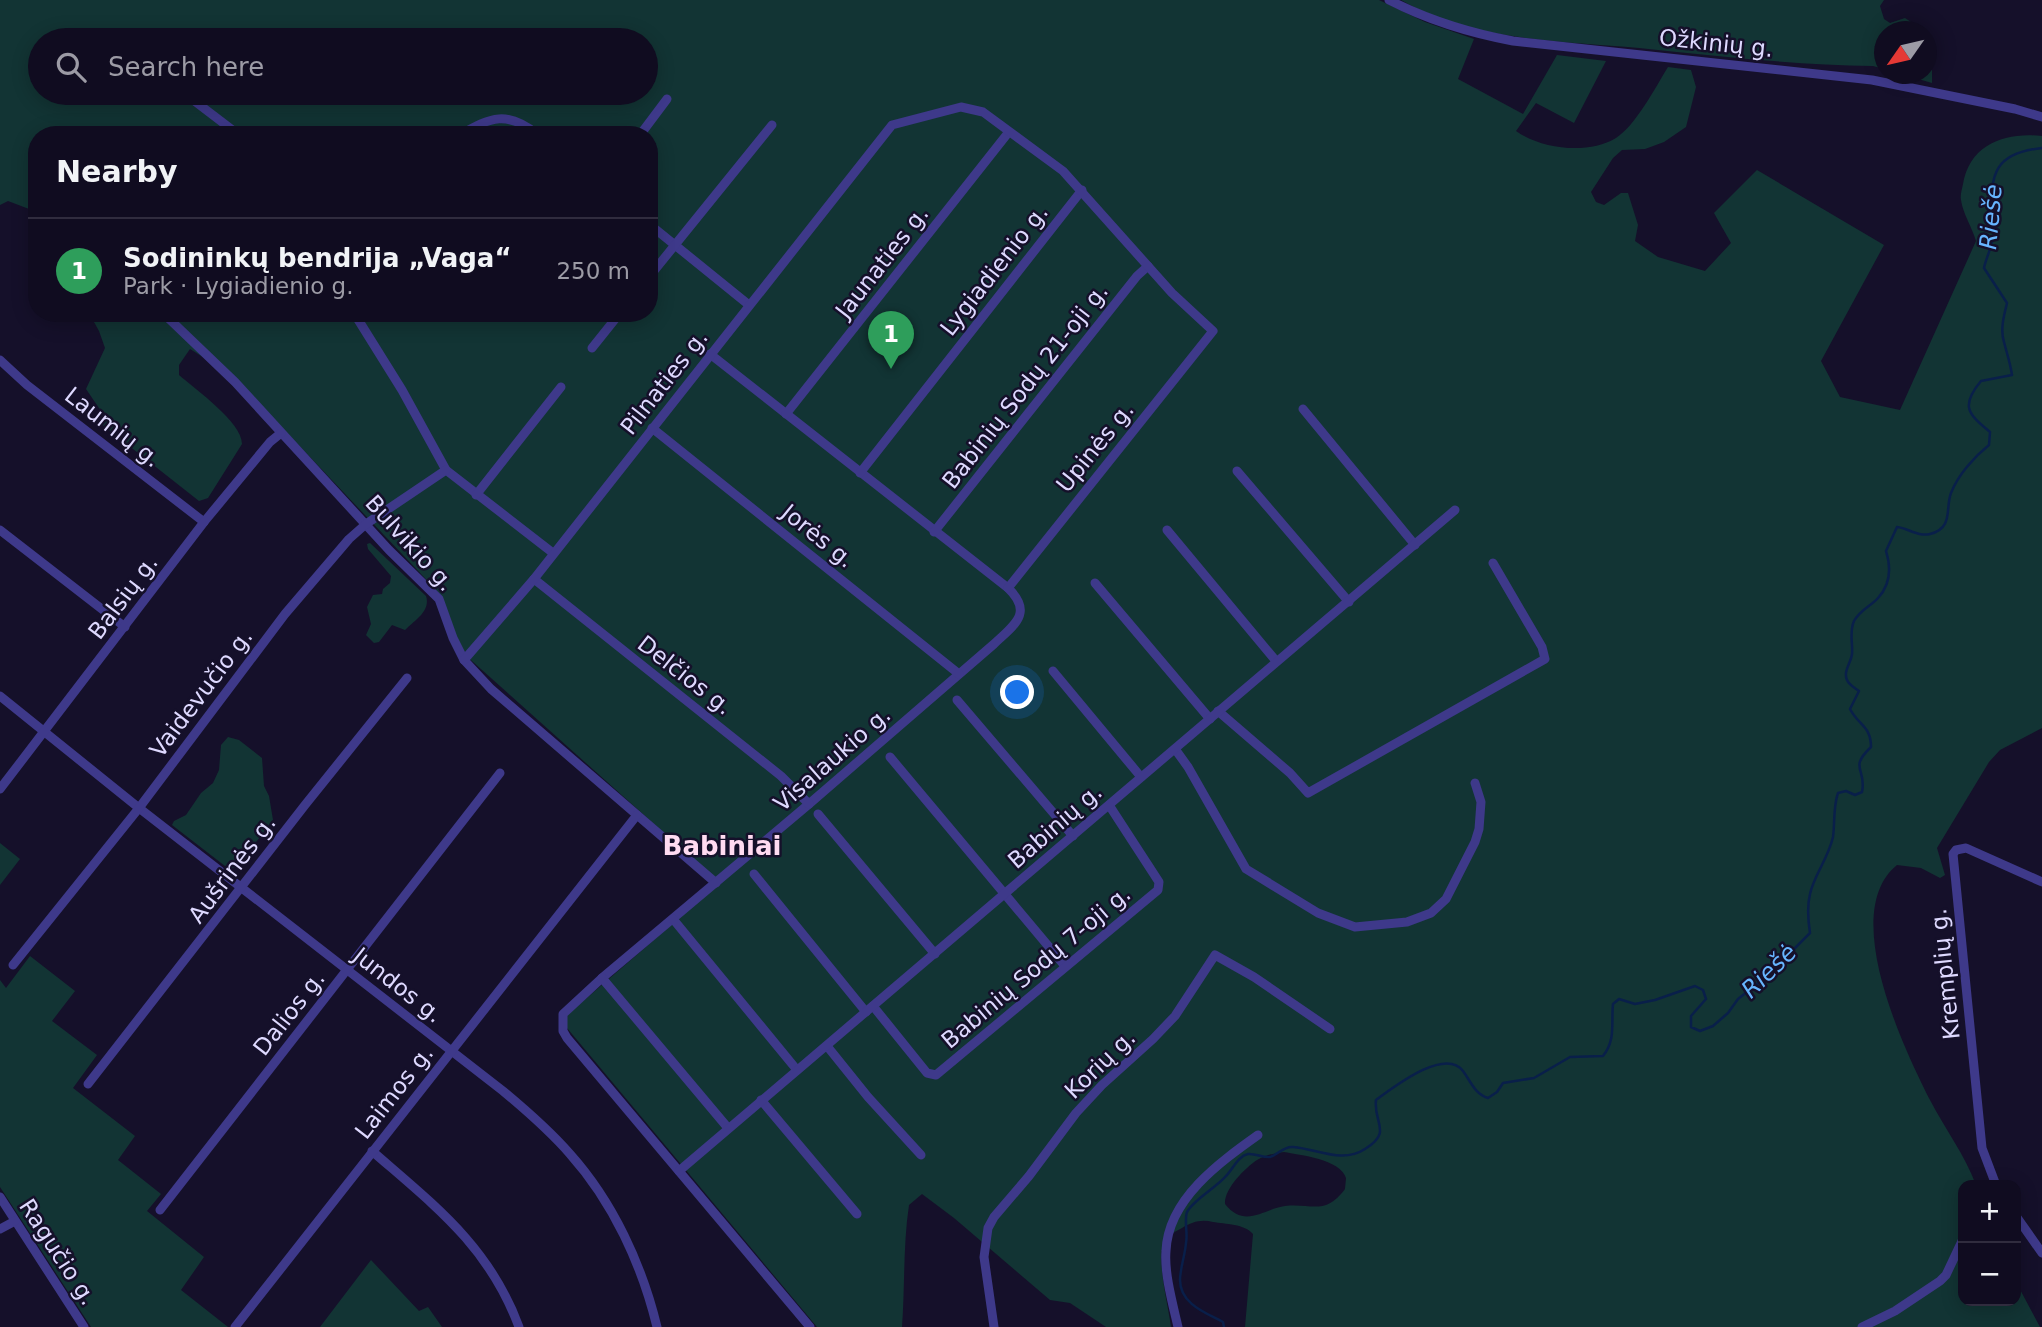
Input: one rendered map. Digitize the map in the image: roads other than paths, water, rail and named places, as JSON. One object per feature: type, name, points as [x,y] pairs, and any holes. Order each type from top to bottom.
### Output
[{"type":"street","name":"Ožkinių g.","points":[[1389,0],[1416,13],[1471,32],[1513,41],[1872,80],[2042,117]]},
{"type":"street","points":[[647,126],[667,99]]},
{"type":"street","points":[[200,105],[227,126]]},
{"type":"street","name":"Pilnaties g.","points":[[464,660],[534,579],[892,125],[961,107],[983,112],[1008,133]]},
{"type":"street","points":[[481,126],[499,118],[516,121],[524,126]]},
{"type":"street","points":[[658,265],[772,125]]},
{"type":"street","points":[[1008,133],[1038,151],[1063,171],[1147,266]]},
{"type":"street","name":"Jaunaties g.","points":[[786,414],[1008,133]]},
{"type":"street","name":"Lygiadienio g.","points":[[860,473],[1082,190]]},
{"type":"street","points":[[658,231],[749,305]]},
{"type":"street","name":"Upinės g.","points":[[1008,588],[1213,331],[1147,266]]},
{"type":"street","name":"Babinių Sodų 21-oji g.","points":[[934,532],[1147,266]]},
{"type":"street","name":"Bulvikio g.","points":[[172,322],[234,382],[389,551],[439,599],[464,660],[491,689],[716,883]]},
{"type":"street","points":[[360,322],[402,390],[446,470],[553,553]]},
{"type":"street","points":[[592,348],[613,322]]},
{"type":"street","points":[[710,354],[1008,588]]},
{"type":"street","name":"Laumių g.","points":[[0,360],[27,385],[204,522]]},
{"type":"street","points":[[476,495],[561,387]]},
{"type":"street","points":[[1303,409],[1415,545]]},
{"type":"street","name":"Jorės g.","points":[[652,428],[959,674]]},
{"type":"street","name":"Balsių g.","points":[[0,789],[204,522],[270,442],[281,433]]},
{"type":"street","name":"Vaidevučio g.","points":[[13,965],[139,807],[285,614],[349,539],[366,524],[446,470]]},
{"type":"street","points":[[1237,471],[1349,602]]},
{"type":"street","name":"Babinių g.","points":[[679,1171],[1455,510]]},
{"type":"street","points":[[0,530],[125,627]]},
{"type":"street","points":[[1167,530],[1276,661]]},
{"type":"street","points":[[1219,711],[1290,773],[1308,793],[1545,659],[1542,647],[1493,563]]},
{"type":"street","name":"Delčios g.","points":[[534,579],[781,776],[809,804]]},
{"type":"street","points":[[1095,583],[1210,719]]},
{"type":"street","name":"Visalaukio g.","points":[[810,1327],[567,1038],[563,1031],[562,1014],[809,804],[1018,620],[1021,605],[1008,588]]},
{"type":"street","points":[[1053,671],[1141,777]]},
{"type":"street","name":"Aušrinės g.","points":[[88,1084],[407,678]]},
{"type":"street","points":[[0,696],[44,730]]},
{"type":"street","points":[[957,700],[1073,836]]},
{"type":"street","name":"Jundos g.","points":[[44,730],[536,1119],[565,1148],[603,1198],[632,1252],[649,1294],[657,1327]]},
{"type":"street","points":[[1175,749],[1246,869],[1318,913],[1355,927],[1407,922],[1431,913],[1446,900],[1479,829],[1481,802],[1475,783]]},
{"type":"street","points":[[890,757],[1065,966]]},
{"type":"street","name":"Dalios g.","points":[[160,1210],[500,773]]},
{"type":"street","name":"Babinių Sodų 7-oji g.","points":[[869,1009],[927,1073],[936,1075],[1158,890],[1159,882],[1110,805]]},
{"type":"street","points":[[818,814],[935,954]]},
{"type":"street","name":"Laimos g.","points":[[235,1327],[637,815]]},
{"type":"street","name":"Kremplių g.","points":[[1994,1180],[1982,1148],[1953,854],[1956,850],[1966,848],[2042,882]]},
{"type":"street","points":[[754,874],[869,1009]]},
{"type":"street","points":[[673,919],[797,1070]]},
{"type":"street","name":"Korių g.","points":[[994,1327],[984,1257],[988,1228],[994,1217],[1076,1113],[1175,1016],[1214,955],[1254,977],[1330,1029]]},
{"type":"street","points":[[602,978],[728,1128]]},
{"type":"street","points":[[827,1046],[868,1097],[921,1155]]},
{"type":"street","points":[[761,1100],[857,1214]]},
{"type":"street","points":[[1178,1327],[1165,1255],[1170,1230],[1181,1206],[1197,1184],[1217,1164],[1258,1135]]},
{"type":"street","points":[[372,1151],[466,1235],[500,1282],[519,1327]]},
{"type":"street","name":"Ragučio g.","points":[[0,1198],[84,1327]]},
{"type":"street","points":[[0,1229],[15,1221]]},
{"type":"street","points":[[2021,1223],[2042,1253]]},
{"type":"street","points":[[1862,1327],[1895,1311],[1940,1282],[1946,1276],[1961,1243]]},
{"type":"waterway","name":"Riešė","points":[[1224,1327],[1223,1322],[1189,1301],[1181,1288],[1186,1215],[1194,1203],[1222,1180],[1241,1157],[1251,1154],[1270,1157],[1289,1147],[1339,1155],[1365,1149],[1380,1132],[1376,1100],[1432,1066],[1455,1065],[1463,1071],[1476,1091],[1488,1098],[1497,1092],[1503,1083],[1534,1078],[1570,1057],[1603,1056],[1610,1044],[1613,1004],[1619,999],[1635,1004],[1695,986],[1703,990],[1706,999],[1691,1016],[1691,1027],[1700,1031],[1713,1026],[1728,1013],[1738,999],[1766,977],[1810,933],[1809,899],[1833,837],[1838,793],[1846,791],[1855,795],[1862,792],[1859,765],[1871,747],[1867,730],[1850,709],[1859,691],[1846,677],[1852,654],[1851,633],[1854,621],[1878,598],[1888,581],[1889,563],[1886,551],[1897,527],[1926,535],[1943,527],[1949,499],[1958,480],[1972,461],[1989,445],[1990,432],[1972,415],[1969,409],[1970,397],[1981,381],[2012,375],[2002,333],[2007,303],[1984,268],[1994,234],[1992,188],[2005,160],[2042,148]]},
{"type":"place","name":"Sodininkų bendrija „Vaga“","points":[[891,369]]},
{"type":"district","name":"Babiniai","points":[[722,846]]}]
